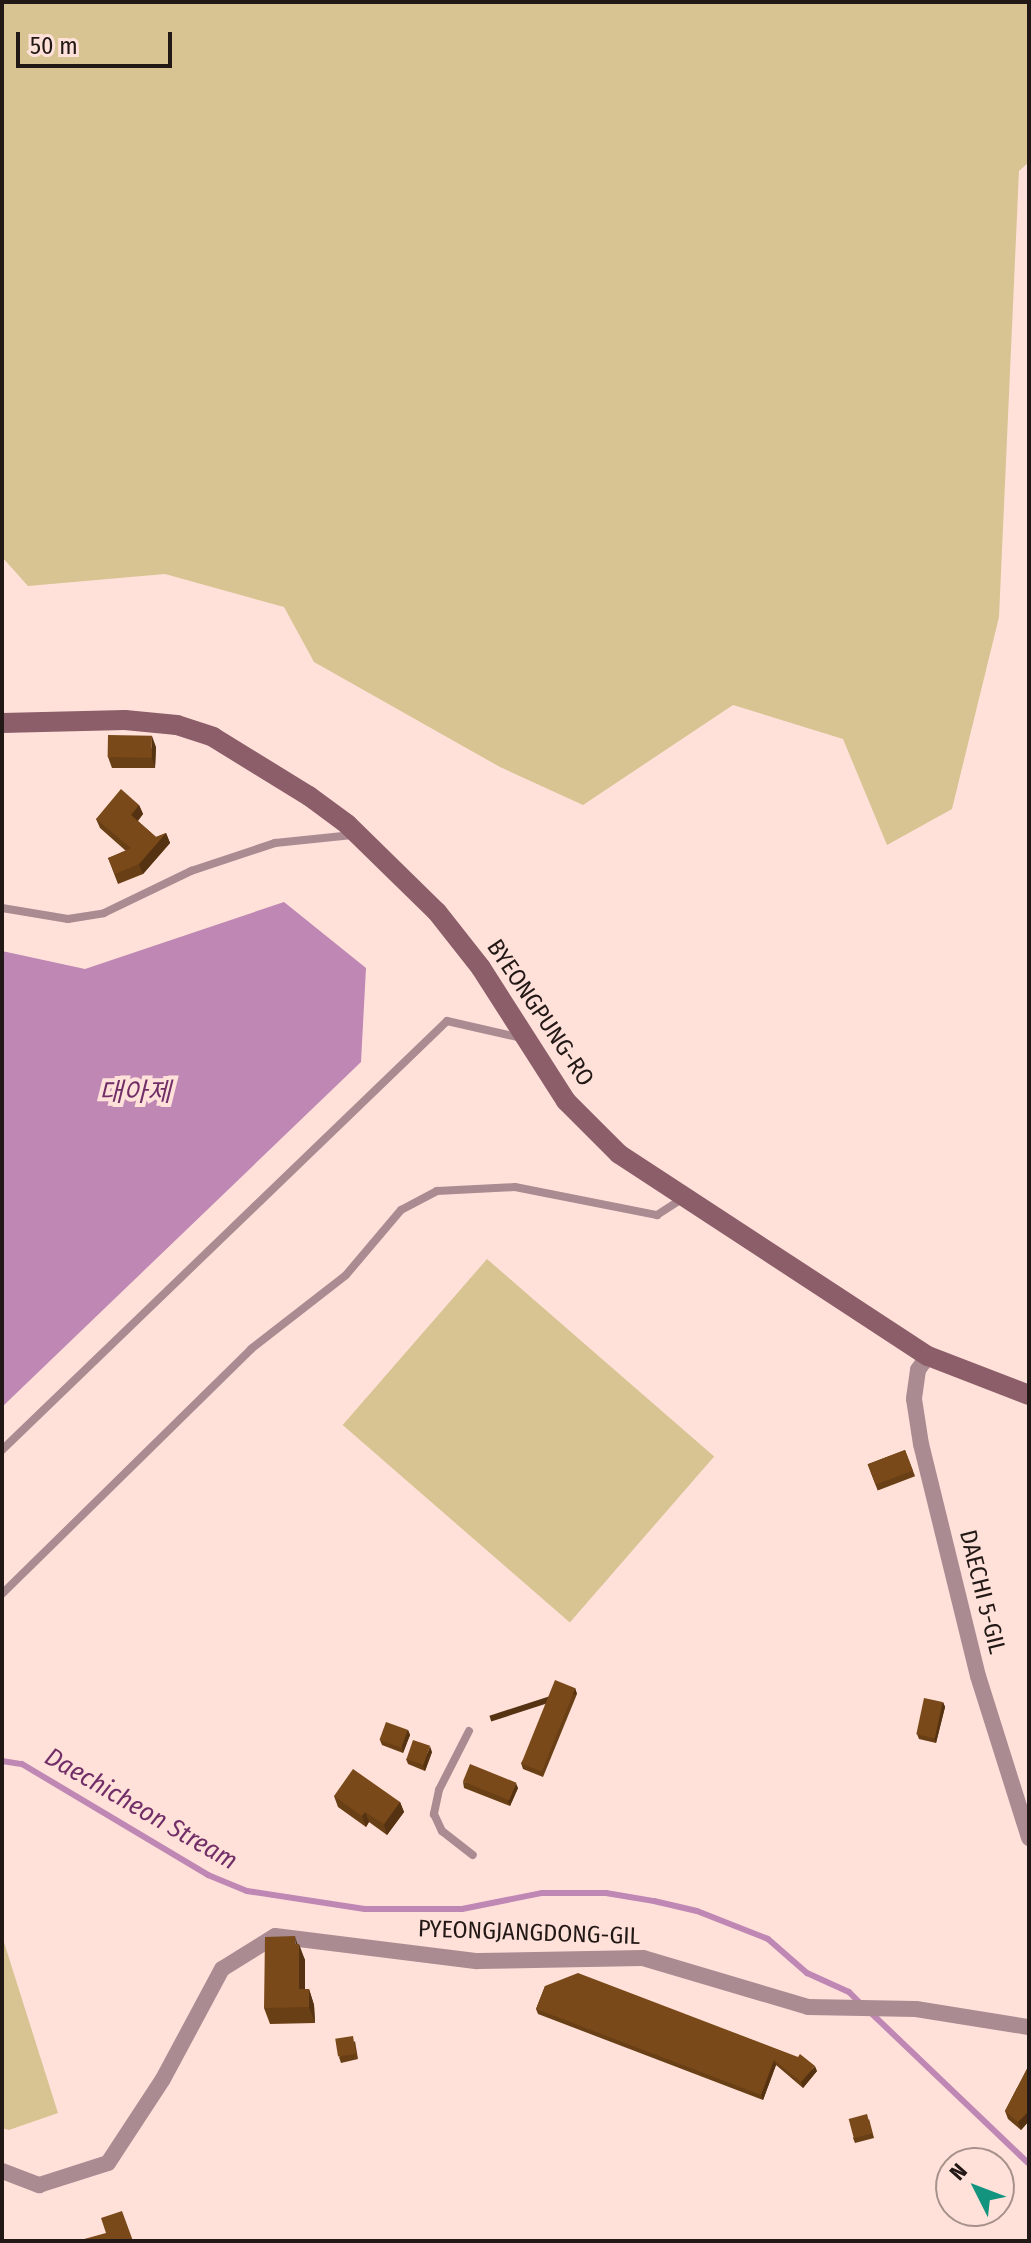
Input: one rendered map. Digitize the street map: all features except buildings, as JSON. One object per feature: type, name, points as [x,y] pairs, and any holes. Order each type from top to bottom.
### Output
[{"type":"main road","name":"BYEONGPUNG-RO","points":[[2,723],[125,720],[177,725],[244,754],[358,834],[437,912],[587,1124],[619,1154],[928,1356],[1029,1395]]},
{"type":"street","name":"DAECHI 5-GIL","points":[[928,1356],[918,1370],[914,1399],[921,1444],[978,1676],[1029,1838]]},
{"type":"street","name":"PYEONGJANGDONG-GIL","points":[[2,2171],[39,2185],[108,2163],[163,2079],[222,1969],[275,1936],[477,1961],[643,1958],[756,1996],[813,2007],[916,2009],[1029,2027]]},
{"type":"lane","points":[[2,908],[68,919],[104,913],[191,871],[275,843],[358,834]]},
{"type":"lane","points":[[2,1450],[447,1021],[526,1039]]},
{"type":"lane","points":[[2,1594],[251,1349],[346,1275],[401,1210],[437,1191],[515,1187],[657,1215],[685,1197]]},
{"type":"lane","points":[[469,1731],[439,1790],[434,1814],[442,1831],[473,1855]]},
{"type":"shaded area","points":[[2,2],[1029,2],[1029,162],[1019,171],[999,617],[952,809],[887,845],[843,739],[733,705],[583,805],[500,767],[314,662],[284,607],[165,574],[28,586],[2,557]]},
{"type":"shaded area","points":[[487,1259],[714,1456],[570,1623],[343,1425]]},
{"type":"shaded area","points":[[2,1936],[58,2113],[9,2130],[2,2128]]},
{"type":"water","name":"대아제","points":[[284,902],[366,968],[361,1062],[2,1407],[2,951],[85,969]]},
{"type":"waterway","name":"Daechicheon Stream","points":[[2,1761],[22,1764],[208,1875],[247,1891],[365,1909],[462,1909],[542,1893],[606,1893],[654,1901],[697,1911],[768,1939],[807,1973],[849,1992],[861,2004]]},
{"type":"waterway","name":"Daechicheon Stream","points":[[869,2011],[1029,2164]]}]
